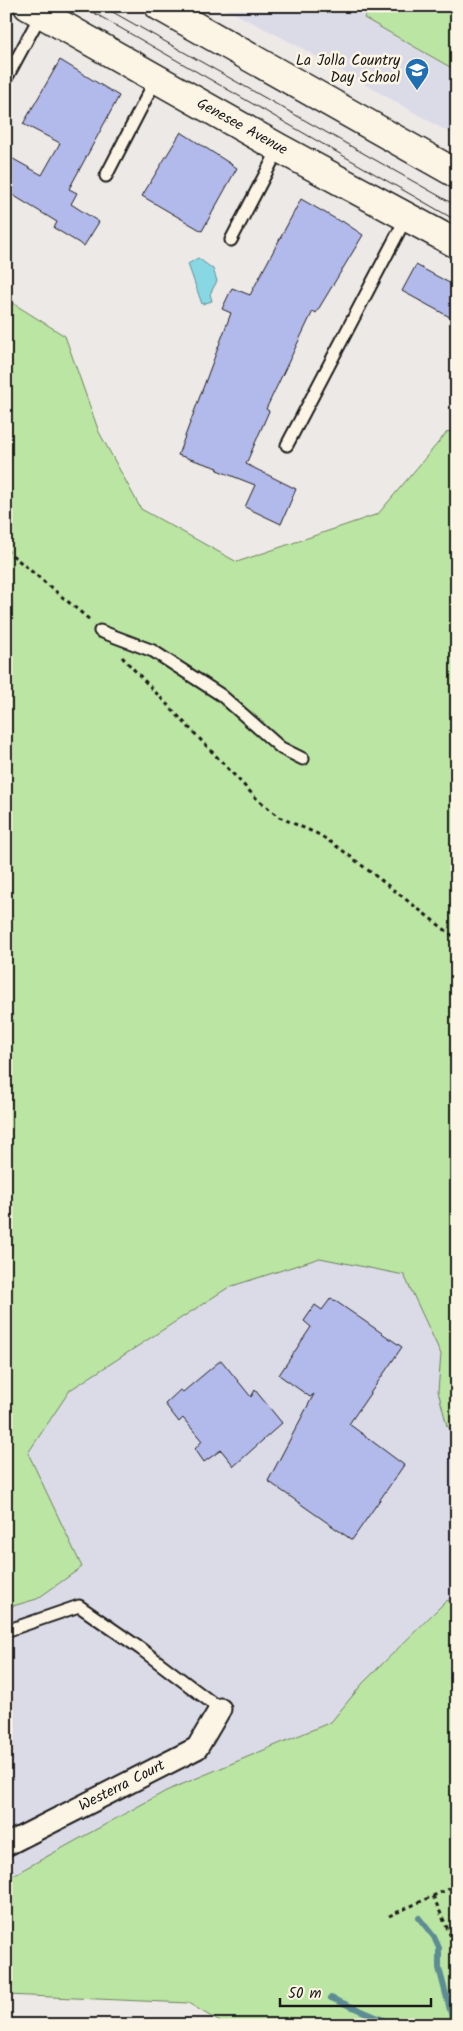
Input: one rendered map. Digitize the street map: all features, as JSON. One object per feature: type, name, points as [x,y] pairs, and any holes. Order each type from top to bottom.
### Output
[{"type":"main road","points":[[166,8],[457,174]]},
{"type":"main road","name":"Genesee Avenue","points":[[35,10],[279,148],[457,244]]},
{"type":"street","name":"Westerra Court","points":[[6,1845],[196,1748],[220,1709]]},
{"type":"lane","points":[[6,79],[35,10]]},
{"type":"lane","points":[[106,176],[156,79]]},
{"type":"lane","points":[[231,240],[279,148]]},
{"type":"lane","points":[[287,445],[407,216]]},
{"type":"lane","points":[[100,631],[153,651],[221,695],[281,748],[303,759]]},
{"type":"lane","points":[[6,1630],[80,1606],[141,1649],[220,1709]]},
{"type":"path","points":[[6,550],[90,619],[255,797],[279,816],[320,835],[342,850],[457,939]]},
{"type":"path","points":[[389,1916],[457,1885]]},
{"type":"path","points":[[433,1896],[452,1939]]},
{"type":"shaded area","name":"La Jolla Country Day School","points":[[220,6],[457,6],[457,137],[298,46]]},
{"type":"shaded area","points":[[237,1231],[457,1287],[457,1652],[6,1936],[6,1407]]},
{"type":"green space","points":[[370,6],[457,6],[457,71],[364,18]]},
{"type":"green space","points":[[6,299],[65,336],[99,432],[141,509],[237,562],[378,514],[448,431],[457,434],[457,1433],[447,1426],[438,1391],[441,1354],[404,1275],[320,1258],[229,1287],[70,1390],[28,1453],[82,1567],[37,1599],[6,1608]]},
{"type":"green space","points":[[457,1598],[457,2025],[225,2025],[188,2003],[6,1995],[6,1879],[166,1791],[331,1722],[363,1683],[446,1601]]},
{"type":"water","points":[[198,258],[213,269],[217,281],[210,294],[212,301],[202,304],[188,264]]},
{"type":"building","points":[[60,60],[119,96],[69,189],[77,193],[71,204],[99,222],[84,246],[54,228],[57,222],[6,191],[6,155],[42,175],[60,143],[23,124]]},
{"type":"building","points":[[181,132],[237,168],[202,231],[142,196]]},
{"type":"building","points":[[301,199],[342,221],[363,235],[316,313],[313,311],[266,409],[269,411],[246,464],[296,489],[281,524],[245,507],[255,485],[217,470],[218,468],[178,455],[231,313],[222,309],[232,288],[250,295]]},
{"type":"building","points":[[416,265],[457,287],[457,321],[402,291]]},
{"type":"building","points":[[331,1298],[402,1347],[349,1424],[404,1465],[352,1540],[268,1481],[314,1394],[310,1397],[279,1375],[311,1327],[304,1321],[315,1305],[322,1310]]},
{"type":"building","points":[[221,1360],[251,1397],[255,1390],[282,1423],[234,1466],[221,1450],[204,1462],[195,1449],[202,1441],[183,1418],[179,1422],[165,1404],[180,1390],[183,1392]]},
{"type":"waterway","points":[[419,1918],[434,1937],[439,1948],[439,1968],[454,2025]]},
{"type":"waterway","points":[[331,1998],[395,2025]]},
{"type":"tram line","points":[[82,6],[457,221]]},
{"type":"tram line","points":[[102,6],[457,206]]},
{"type":"place","name":"La Jolla Country Day School","points":[[417,91]]}]
